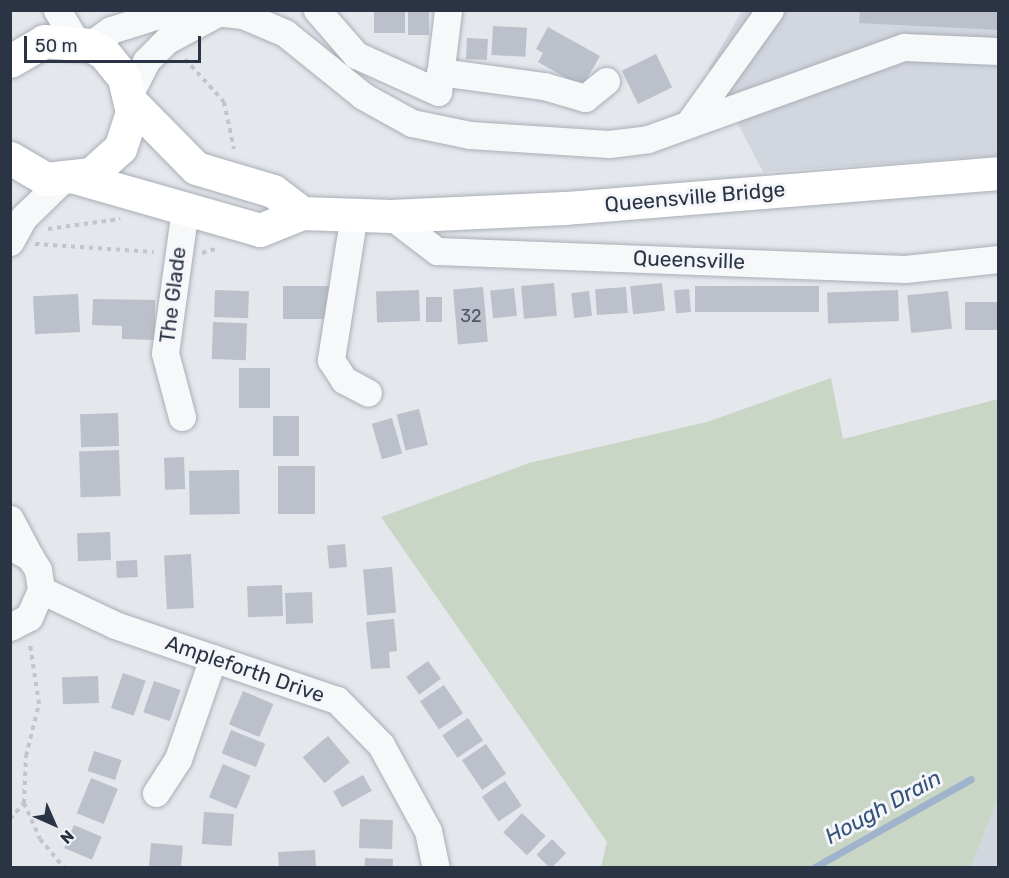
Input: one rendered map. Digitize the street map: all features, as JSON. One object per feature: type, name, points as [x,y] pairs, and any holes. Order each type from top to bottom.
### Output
[{"type":"highway","points":[[10,61],[44,41],[82,43],[116,64],[131,98],[196,168],[273,191],[302,213]]},
{"type":"highway","points":[[10,181],[62,179],[108,163],[120,148],[129,131],[131,98]]},
{"type":"highway","points":[[10,158],[62,179],[154,197],[260,230],[302,213]]},
{"type":"highway","name":"Queensville Bridge","points":[[302,213],[392,216],[565,208],[999,173]]},
{"type":"street","points":[[57,10],[82,43],[111,30],[174,10]]},
{"type":"street","points":[[317,10],[356,55],[439,82],[544,86],[585,98],[606,81]]},
{"type":"street","points":[[439,82],[448,10]]},
{"type":"street","points":[[688,124],[745,51],[770,10]]},
{"type":"street","points":[[131,98],[147,61],[167,40],[205,12],[243,15],[285,33],[363,96],[412,123],[470,135],[609,144],[648,139],[766,94],[904,47],[999,51]]},
{"type":"street","points":[[745,51],[766,94]]},
{"type":"street","points":[[17,238],[62,179]]},
{"type":"street","name":"The Glade","points":[[182,417],[165,353],[185,208]]},
{"type":"street","points":[[354,214],[332,360],[344,380],[368,393]]},
{"type":"street","name":"Queensville","points":[[392,216],[437,252],[905,269],[999,259]]},
{"type":"street","points":[[10,519],[20,551],[38,570],[41,590],[20,622]]},
{"type":"street","name":"Ampleforth Drive","points":[[41,590],[69,606],[337,700],[381,745],[428,831],[436,867]]},
{"type":"street","points":[[20,622],[69,606]]},
{"type":"street","points":[[156,793],[178,759],[213,658]]},
{"type":"path","points":[[178,52],[224,102],[239,158]]},
{"type":"path","points":[[17,238],[106,223],[144,211],[154,197]]},
{"type":"path","points":[[17,238],[160,252]]},
{"type":"path","points":[[197,254],[229,249]]},
{"type":"path","points":[[20,622],[30,644],[39,704],[26,756],[24,803],[40,839],[64,867]]},
{"type":"path","points":[[10,819],[24,803]]},
{"type":"shaded area","points":[[742,11],[998,11],[998,156],[763,172],[709,68]]},
{"type":"shaded area","points":[[998,797],[998,867],[971,867]]},
{"type":"green space","points":[[831,378],[843,439],[998,399],[998,797],[971,867],[601,867],[607,842],[381,517],[529,463],[707,422]]},
{"type":"building","points":[[374,10],[405,10],[405,33],[374,33]]},
{"type":"building","points":[[408,10],[429,10],[429,35],[408,35]]},
{"type":"building","points":[[860,10],[998,10],[998,30],[859,23]]},
{"type":"building","points":[[493,26],[527,28],[525,57],[491,55]]},
{"type":"building","points":[[548,27],[600,56],[582,87],[538,62],[543,53],[536,49]]},
{"type":"building","points":[[467,38],[488,39],[487,60],[466,59]]},
{"type":"building","points":[[656,54],[672,87],[638,104],[622,71]]},
{"type":"building","points":[[554,283],[557,316],[524,319],[521,286]]},
{"type":"building","points":[[662,283],[665,311],[633,314],[630,286]]},
{"type":"building","points":[[283,286],[334,286],[334,319],[283,319]]},
{"type":"building","points":[[695,286],[819,286],[819,312],[695,312]]},
{"type":"building","points":[[483,287],[488,342],[458,344],[453,290]]},
{"type":"building","points":[[626,287],[628,313],[597,315],[595,289]]},
{"type":"building","points":[[514,288],[517,316],[493,318],[490,291]]},
{"type":"building","points":[[689,289],[691,312],[676,313],[674,290]]},
{"type":"building","points":[[215,290],[249,291],[248,318],[214,317]]},
{"type":"building","points":[[419,290],[420,321],[377,322],[376,292]]},
{"type":"building","points":[[898,290],[899,321],[828,323],[827,292]]},
{"type":"building","points":[[589,291],[592,316],[574,318],[571,293]]},
{"type":"building","points":[[948,291],[952,329],[911,333],[907,295]]},
{"type":"building","points":[[78,294],[80,332],[35,334],[33,296]]},
{"type":"building","points":[[426,297],[442,297],[442,322],[426,322]]},
{"type":"building","points":[[93,299],[155,300],[155,340],[122,339],[122,326],[92,325]]},
{"type":"building","points":[[965,302],[998,302],[998,330],[965,330]]},
{"type":"building","points":[[213,322],[247,323],[246,360],[212,359]]},
{"type":"building","points":[[239,368],[270,368],[270,408],[239,408]]},
{"type":"building","points":[[419,409],[428,445],[406,450],[397,415]]},
{"type":"building","points":[[118,413],[119,446],[81,447],[80,414]]},
{"type":"building","points":[[273,416],[299,416],[299,456],[273,456]]},
{"type":"building","points":[[392,418],[402,454],[382,459],[372,424]]},
{"type":"building","points":[[119,450],[121,496],[81,497],[79,451]]},
{"type":"building","points":[[184,457],[185,489],[165,490],[164,458]]},
{"type":"building","points":[[278,466],[315,466],[315,514],[278,514]]},
{"type":"building","points":[[239,470],[240,514],[190,515],[189,471]]},
{"type":"building","points":[[110,532],[111,560],[78,561],[77,533]]},
{"type":"building","points":[[345,544],[347,567],[329,568],[327,546]]},
{"type":"building","points":[[191,554],[194,608],[167,609],[164,555]]},
{"type":"building","points":[[137,560],[138,577],[117,578],[116,561]]},
{"type":"building","points":[[392,567],[396,613],[367,615],[363,570]]},
{"type":"building","points":[[282,585],[283,616],[248,617],[247,586]]},
{"type":"building","points":[[312,592],[313,623],[286,624],[285,593]]},
{"type":"building","points":[[394,619],[397,651],[389,652],[390,668],[371,669],[366,622]]},
{"type":"building","points":[[428,661],[441,679],[419,695],[406,677]]},
{"type":"building","points":[[123,673],[146,681],[134,716],[111,708]]},
{"type":"building","points":[[98,676],[99,703],[63,704],[62,677]]},
{"type":"building","points":[[154,681],[180,690],[170,721],[143,712]]},
{"type":"building","points":[[444,685],[463,713],[439,729],[420,701]]},
{"type":"building","points":[[243,691],[273,704],[259,737],[229,724]]},
{"type":"building","points":[[468,718],[483,740],[457,758],[442,735]]},
{"type":"building","points":[[231,730],[265,744],[256,767],[222,753]]},
{"type":"building","points":[[328,736],[350,762],[325,783],[303,757]]},
{"type":"building","points":[[486,744],[506,774],[482,790],[462,760]]},
{"type":"building","points":[[94,751],[122,760],[115,780],[88,771]]},
{"type":"building","points":[[223,764],[251,776],[237,809],[209,797]]},
{"type":"building","points":[[363,775],[372,791],[342,807],[333,791]]},
{"type":"building","points":[[91,778],[118,789],[104,824],[77,813]]},
{"type":"building","points":[[505,781],[522,806],[499,822],[482,797]]},
{"type":"building","points":[[204,812],[234,814],[232,846],[202,844]]},
{"type":"building","points":[[522,813],[546,836],[527,855],[503,832]]},
{"type":"building","points":[[360,819],[393,820],[392,849],[359,848]]},
{"type":"building","points":[[74,825],[102,837],[92,860],[64,848]]},
{"type":"building","points":[[552,839],[566,853],[551,868],[536,855]]},
{"type":"building","points":[[151,843],[183,846],[181,868],[149,868]]},
{"type":"building","points":[[315,850],[316,868],[279,868],[278,852]]},
{"type":"building","points":[[365,858],[393,859],[393,868],[365,868]]},
{"type":"waterway","name":"Hough Drain","points":[[813,868],[971,779]]}]
